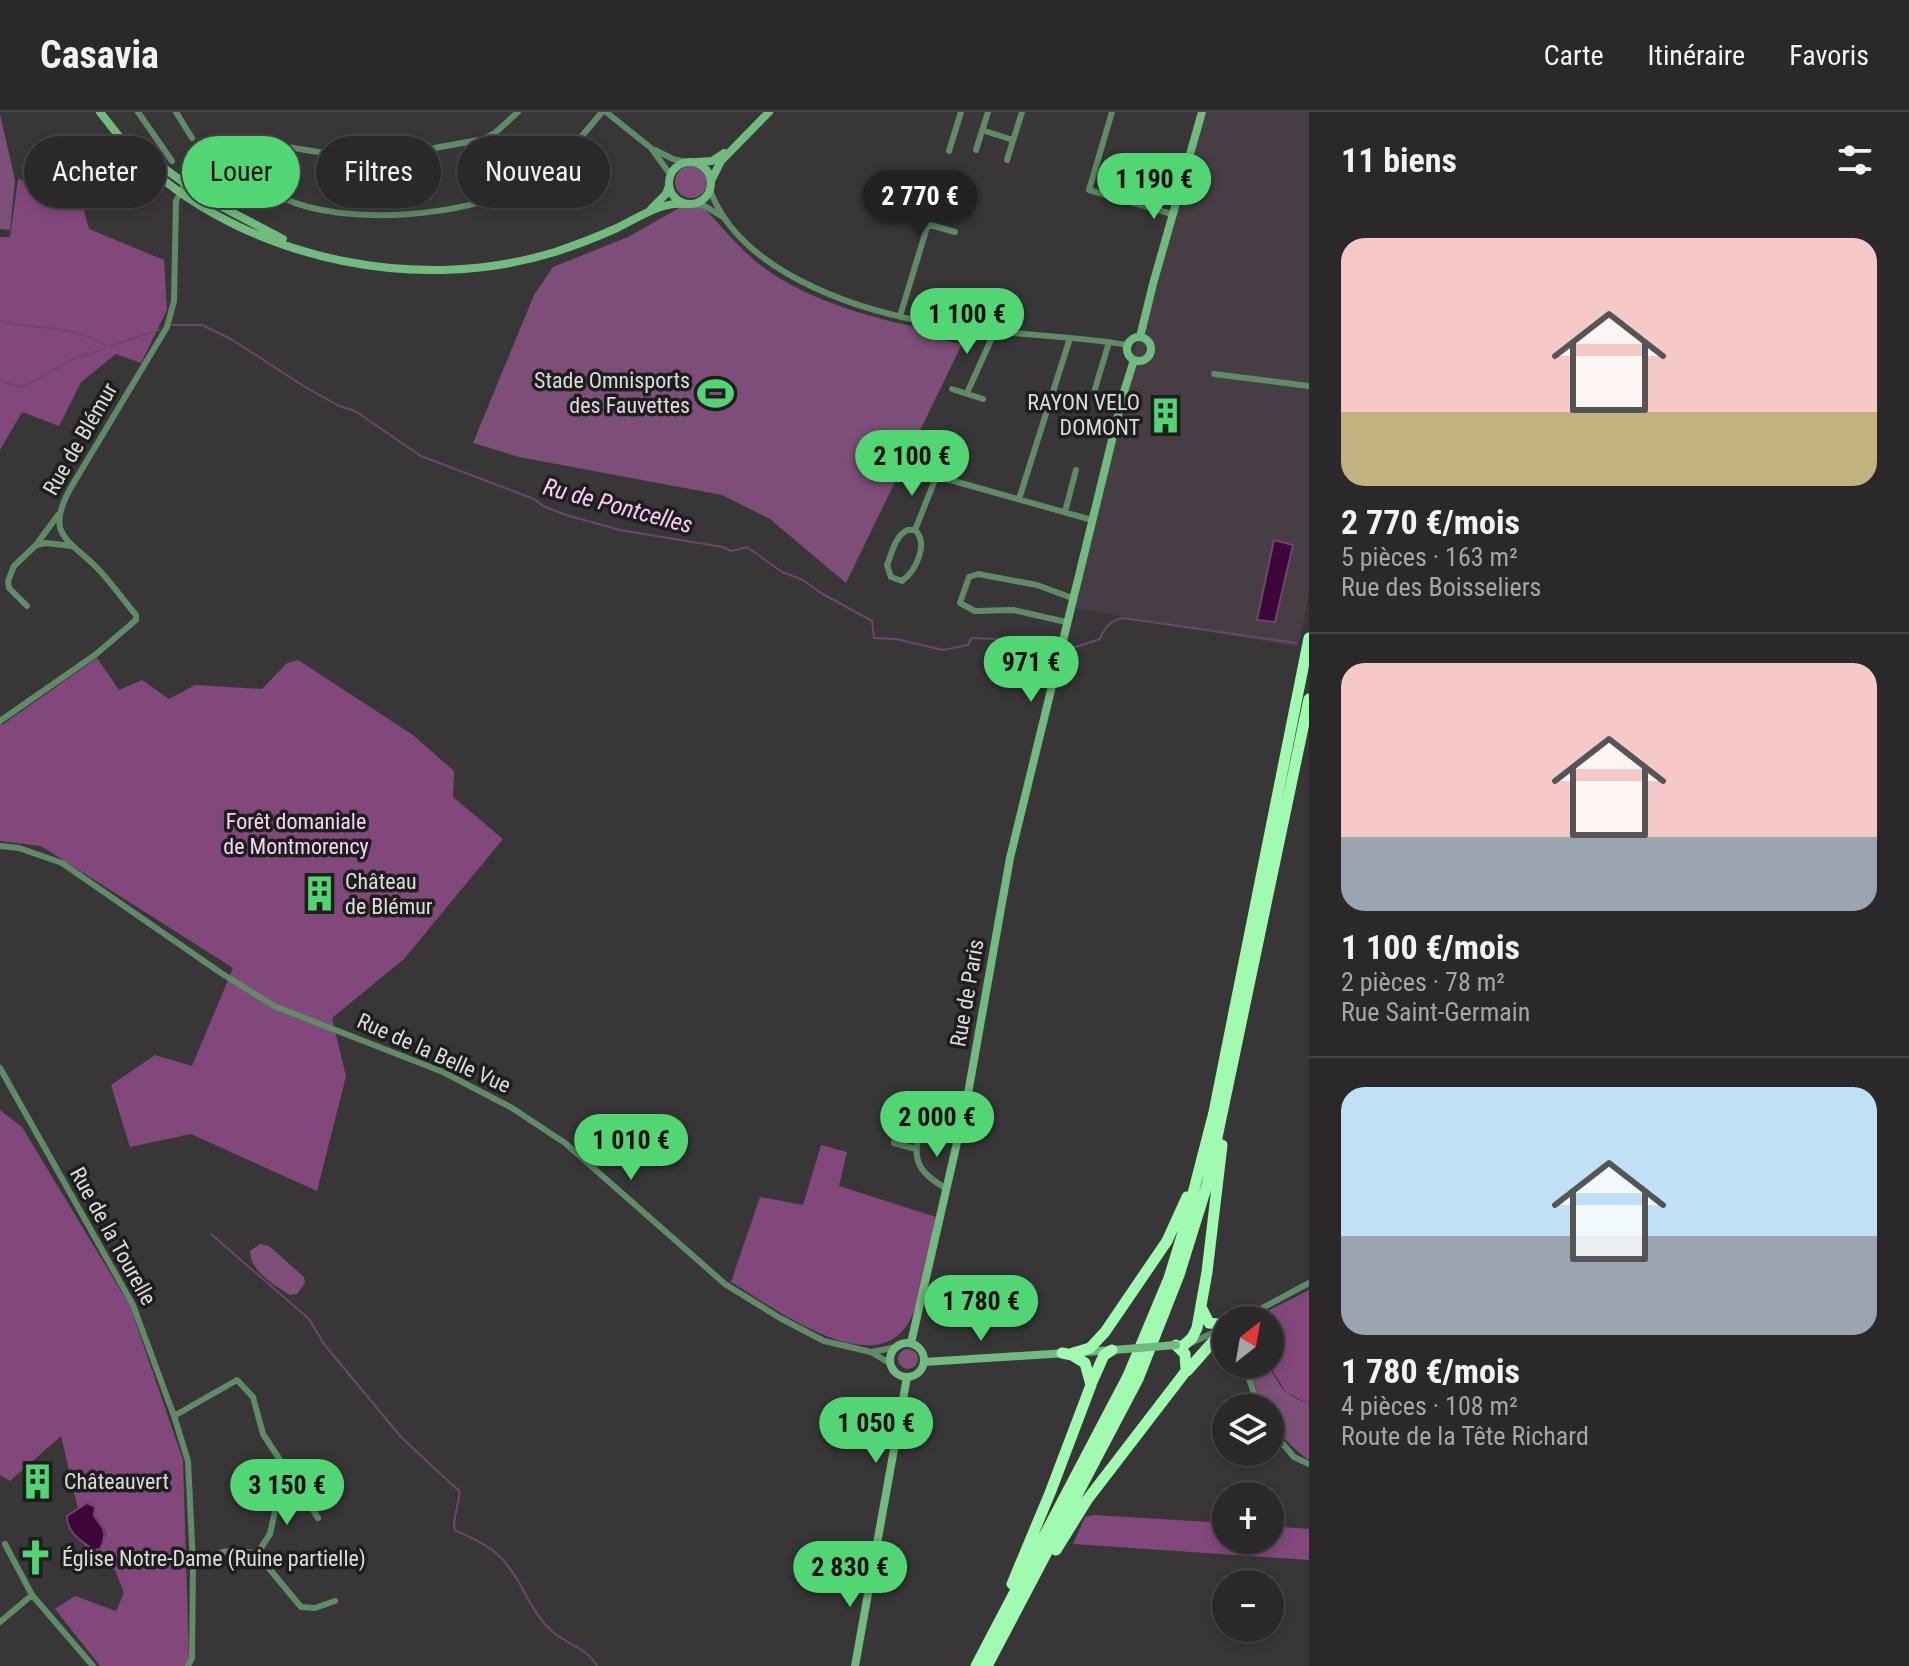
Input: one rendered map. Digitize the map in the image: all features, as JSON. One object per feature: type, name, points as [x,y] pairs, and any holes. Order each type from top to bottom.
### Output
[{"type":"highway","points":[[974,1666],[1128,1376],[1151,1324],[1186,1225],[1214,1112],[1309,638]]},
{"type":"highway","points":[[987,1666],[1138,1379],[1161,1325],[1196,1224],[1234,1060],[1309,699]]},
{"type":"highway","points":[[1182,1377],[1187,1363],[1180,1345],[1195,1333],[1234,1060]]},
{"type":"highway","points":[[1068,1353],[1083,1351],[1094,1344],[1173,1231],[1214,1112]]},
{"type":"highway","points":[[1201,1299],[1201,1309],[1206,1320],[1212,1324]]},
{"type":"highway","points":[[1112,1322],[1109,1339],[1113,1346],[1120,1349]]},
{"type":"highway","points":[[1005,1631],[1087,1500],[1212,1342]]},
{"type":"highway","points":[[974,1666],[1033,1537],[1104,1355],[1120,1349]]},
{"type":"highway","points":[[1068,1353],[1085,1363],[1091,1385]]},
{"type":"street","points":[[100,112],[137,157],[182,188]]},
{"type":"street","points":[[138,112],[172,161]]},
{"type":"street","points":[[176,112],[191,136]]},
{"type":"street","points":[[518,112],[484,139],[402,154],[362,159],[281,146],[274,148],[265,160],[260,173],[261,181],[277,196],[303,206],[380,216],[420,213],[466,205],[526,185],[576,144],[604,112],[651,148],[673,159],[690,162],[708,162],[721,155],[763,112]]},
{"type":"street","points":[[669,186],[674,197],[688,204],[703,200],[721,161],[769,112]]},
{"type":"street","points":[[949,151],[961,112]]},
{"type":"street","points":[[976,150],[988,112]]},
{"type":"street","points":[[1007,160],[1022,112]]},
{"type":"street","points":[[1112,112],[1089,190],[1172,214]]},
{"type":"street","points":[[1140,337],[1202,112]]},
{"type":"street","points":[[982,130],[1013,140]]},
{"type":"street","points":[[651,148],[670,174]]},
{"type":"street","points":[[647,212],[666,194],[674,168],[690,162],[709,172],[711,187],[725,220]]},
{"type":"street","name":"Rue de Blémur","points":[[0,721],[95,655],[136,620],[136,615],[102,573],[62,533],[58,515],[70,489],[167,327],[174,301],[176,211],[182,197]]},
{"type":"street","points":[[213,208],[246,229],[325,256],[373,266],[450,269],[496,265],[535,257],[575,245],[666,205],[688,204],[708,207],[757,253],[787,274],[846,299],[928,323],[1128,345]]},
{"type":"street","points":[[892,214],[955,232]]},
{"type":"street","points":[[900,316],[928,224]]},
{"type":"street","points":[[967,393],[995,331]]},
{"type":"street","points":[[1140,337],[1149,343],[1150,353],[1142,360],[1134,360],[1129,355],[1128,345],[1140,337]]},
{"type":"street","points":[[1019,499],[1070,338]]},
{"type":"street","points":[[1095,389],[1109,342]]},
{"type":"street","name":"Rue de Paris","points":[[911,1343],[967,1099],[1007,873],[1066,622],[1134,360]]},
{"type":"street","points":[[1214,374],[1309,386]]},
{"type":"street","points":[[952,389],[983,399]]},
{"type":"street","points":[[915,530],[944,457],[942,453]]},
{"type":"street","points":[[1065,512],[1076,470]]},
{"type":"street","points":[[936,476],[1092,520]]},
{"type":"street","points":[[27,606],[9,588],[8,581],[14,566],[36,545],[58,515]]},
{"type":"street","points":[[915,530],[920,534],[922,545],[911,573],[902,581],[897,580],[891,577],[887,565],[902,532],[915,530]]},
{"type":"street","points":[[36,545],[72,546]]},
{"type":"street","points":[[1066,622],[1013,610],[975,611],[960,603],[969,577],[978,574],[1037,585],[1072,598]]},
{"type":"street","name":"Rue de la Belle Vue","points":[[0,846],[19,848],[62,863],[274,1006],[443,1072],[512,1108],[565,1143],[724,1284],[824,1341],[871,1352],[891,1364]]},
{"type":"street","name":"Rue de la Tourelle","points":[[0,1068],[133,1305],[174,1416],[188,1461],[193,1563],[192,1658],[188,1666]]},
{"type":"street","points":[[901,1117],[894,1143],[916,1149],[917,1162],[937,1184],[947,1189]]},
{"type":"street","points":[[1266,1306],[1309,1283]]},
{"type":"street","points":[[924,1362],[1180,1345],[1212,1332]]},
{"type":"street","points":[[911,1343],[922,1352],[924,1362],[916,1374],[907,1377],[897,1373],[891,1364],[891,1355],[896,1347],[911,1343]]},
{"type":"street","name":"Rue de la Belle Vue","points":[[871,1352],[896,1347]]},
{"type":"street","points":[[855,1666],[907,1377]]},
{"type":"street","points":[[174,1416],[237,1380],[253,1397],[263,1434],[318,1518]]},
{"type":"street","points":[[1284,1445],[1294,1457],[1309,1464]]},
{"type":"street","points":[[257,1554],[270,1534],[280,1488],[293,1479]]},
{"type":"street","points":[[5,1544],[32,1595],[93,1666]]},
{"type":"street","points":[[193,1563],[203,1564],[218,1553],[247,1551],[257,1554],[301,1607],[315,1608],[335,1601]]},
{"type":"street","points":[[0,1622],[32,1595]]},
{"type":"shaded area","points":[[1201,112],[1309,112],[1309,594],[1298,647],[1075,608],[1135,349]]},
{"type":"shaded area","points":[[0,114],[15,180],[10,230],[0,229]]},
{"type":"shaded area","points":[[691,166],[702,171],[707,182],[702,193],[691,198],[680,193],[675,182],[680,171]]},
{"type":"shaded area","name":"Stade Omnisports des Fauvettes","points":[[681,207],[703,207],[752,258],[798,289],[844,308],[937,331],[937,339],[962,344],[846,583],[770,519],[722,495],[519,457],[473,443],[534,295],[553,267],[628,237]]},
{"type":"shaded area","points":[[1274,540],[1293,545],[1275,622],[1257,620]]},
{"type":"shaded area","points":[[260,1244],[269,1246],[304,1277],[305,1283],[297,1294],[290,1295],[258,1271],[250,1251]]},
{"type":"shaded area","points":[[908,1349],[915,1352],[918,1359],[915,1366],[908,1369],[901,1366],[898,1359],[901,1352]]},
{"type":"shaded area","points":[[1252,1378],[1276,1378],[1286,1392],[1309,1404],[1309,1460],[1284,1437],[1284,1394],[1258,1394]]},
{"type":"shaded area","points":[[87,1503],[95,1507],[94,1516],[104,1531],[100,1549],[94,1550],[80,1540],[68,1522],[67,1516]]},
{"type":"green space","points":[[18,179],[24,180],[24,208],[83,208],[89,229],[164,260],[167,310],[141,363],[116,354],[81,382],[59,426],[22,412],[0,450],[0,237],[10,237]]},
{"type":"green space","name":"Forêt domaniale de Montmorency","points":[[97,658],[119,690],[142,680],[169,699],[195,685],[262,689],[287,663],[298,660],[413,735],[454,771],[453,797],[503,839],[404,959],[332,1018],[346,1076],[317,1191],[191,1134],[130,1147],[111,1085],[155,1055],[192,1066],[233,968],[41,846],[0,841],[0,722],[2,725]]},
{"type":"green space","points":[[0,1110],[22,1127],[130,1306],[183,1460],[187,1666],[100,1666],[55,1609],[75,1596],[116,1611],[124,1593],[115,1570],[87,1555],[83,1541],[87,1545],[106,1536],[105,1530],[87,1503],[78,1509],[61,1436],[10,1481],[0,1475]]},
{"type":"green space","points":[[821,1145],[847,1152],[839,1186],[936,1217],[923,1283],[911,1318],[895,1337],[875,1345],[850,1343],[824,1335],[731,1282],[760,1197],[803,1205]]},
{"type":"green space","points":[[1309,1290],[1309,1404],[1286,1392],[1277,1378],[1284,1378],[1284,1306],[1278,1306]]},
{"type":"green space","points":[[1085,1517],[1212,1522],[1212,1553],[1073,1544]]},
{"type":"green space","points":[[1284,1527],[1309,1529],[1309,1560],[1220,1554],[1284,1554]]},
{"type":"waterway","name":"Ru de Pontcelles","points":[[0,321],[81,334],[107,347],[159,330]]},
{"type":"waterway","name":"Ru de Pontcelles","points":[[172,325],[202,325],[231,339],[305,387],[339,406],[355,411],[421,456],[534,499],[566,515],[620,530],[723,547],[731,551],[747,547],[782,572],[803,580],[872,621],[874,638],[896,639],[943,650],[968,645],[971,638],[1045,641],[1056,645]]},
{"type":"waterway","name":"Ru de Pontcelles","points":[[0,381],[21,387],[72,359],[105,349]]},
{"type":"waterway","name":"Ru de Pontcelles","points":[[1067,647],[1100,639],[1108,625],[1123,618],[1296,643]]},
{"type":"waterway","points":[[211,1234],[309,1319],[324,1344],[401,1437],[460,1492],[455,1530],[498,1555],[510,1568],[545,1624],[588,1655],[597,1666]]},
{"type":"place","name":"Stade Omnisports des Fauvettes","points":[[716,393]]},
{"type":"place","name":"RAYON VELO DOMONT","points":[[1166,415]]},
{"type":"place","name":"Château de Blémur","points":[[319,894]]},
{"type":"place","name":"Châteauvert","points":[[38,1481]]},
{"type":"place","name":"Église Notre-Dame (Ruine partielle)","points":[[36,1558]]}]
